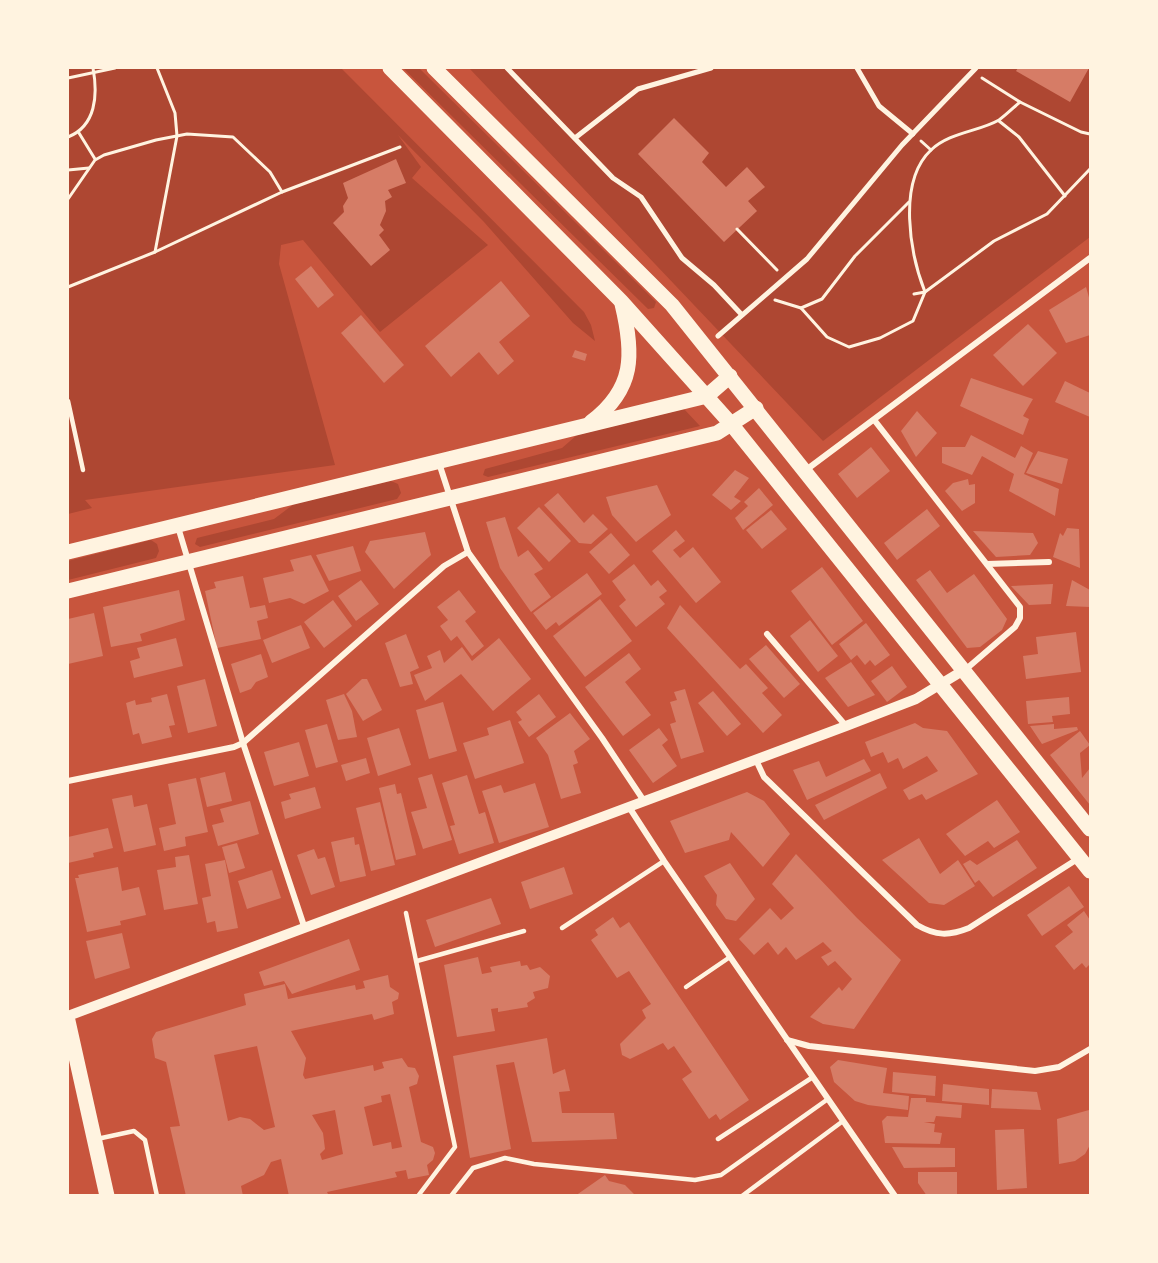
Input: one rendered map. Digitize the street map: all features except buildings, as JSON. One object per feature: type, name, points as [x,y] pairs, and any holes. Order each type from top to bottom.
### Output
[{"type":"main road","points":[[390,68],[621,301],[707,396],[1090,871]]},
{"type":"main road","points":[[434,68],[672,305],[806,470],[1090,829]]},
{"type":"main road","points":[[585,426],[607,410],[619,395],[627,375],[629,339],[621,301]]},
{"type":"main road","points":[[68,552],[707,396],[730,376]]},
{"type":"main road","points":[[68,591],[187,560],[717,433],[756,408]]},
{"type":"main road","points":[[68,1021],[107,1196]]},
{"type":"street","points":[[507,68],[613,178],[641,197],[682,258],[714,285],[742,315]]},
{"type":"street","points":[[575,138],[638,89],[711,68]]},
{"type":"street","points":[[857,68],[879,106],[913,134]]},
{"type":"street","points":[[718,336],[807,259],[913,134],[974,70]]},
{"type":"street","points":[[806,470],[875,421],[1090,258]]},
{"type":"street","points":[[68,1016],[304,926],[846,726],[942,686],[964,670],[1015,627],[1020,618],[1020,607],[875,421]]},
{"type":"street","points":[[439,462],[448,498],[468,552],[602,738],[644,801]]},
{"type":"street","points":[[177,524],[243,743],[304,926]]},
{"type":"street","points":[[68,781],[234,747],[243,743],[444,566],[468,552]]},
{"type":"street","points":[[987,564],[1049,562]]},
{"type":"street","points":[[766,634],[846,726]]},
{"type":"street","points":[[756,760],[764,777],[917,925],[930,933],[954,934],[969,928],[1079,858]]},
{"type":"street","points":[[629,807],[895,1196]]},
{"type":"street","points":[[787,1040],[809,1046],[1035,1071],[1059,1067],[1090,1049]]},
{"type":"lane","points":[[68,400],[70,428],[83,470]]},
{"type":"lane","points":[[562,928],[664,861]]},
{"type":"lane","points":[[406,913],[455,1148],[418,1196]]},
{"type":"lane","points":[[417,962],[524,931]]},
{"type":"lane","points":[[686,987],[730,957]]},
{"type":"lane","points":[[718,1139],[813,1077]]},
{"type":"lane","points":[[451,1196],[473,1168],[505,1158],[534,1164],[695,1180],[721,1174],[828,1099]]},
{"type":"lane","points":[[742,1196],[843,1121]]},
{"type":"lane","points":[[94,1140],[134,1131],[145,1140],[157,1196]]},
{"type":"path","points":[[68,78],[93,70],[115,68]]},
{"type":"path","points":[[155,252],[177,136],[175,113],[157,68]]},
{"type":"path","points":[[68,137],[79,133],[91,119],[96,81],[93,70]]},
{"type":"path","points":[[974,70],[1020,102],[1081,132],[1090,134]]},
{"type":"path","points":[[763,297],[801,308],[827,337],[849,347],[880,338],[913,321],[925,292],[918,275],[911,236],[910,201],[915,177],[931,150],[958,134],[998,120],[1020,102]]},
{"type":"path","points":[[998,120],[1019,137],[1065,196]]},
{"type":"path","points":[[79,133],[95,160]]},
{"type":"path","points":[[68,199],[95,160],[146,142],[195,134],[233,137],[270,172],[282,192]]},
{"type":"path","points":[[68,287],[155,252],[282,192],[400,147]]},
{"type":"path","points":[[68,170],[89,168]]},
{"type":"path","points":[[914,294],[925,292],[993,241],[1047,214],[1090,169]]},
{"type":"path","points":[[801,308],[822,299],[855,255],[910,201]]},
{"type":"path","points":[[738,229],[784,278]]},
{"type":"shaded area","points":[[68,68],[341,68],[584,312],[591,325],[595,341],[573,323],[484,222],[398,135],[421,167],[412,178],[488,245],[380,332],[303,240],[281,245],[279,264],[335,465],[85,500],[92,508],[68,514]]},
{"type":"shaded area","points":[[403,68],[419,68],[656,302],[654,308],[648,309]]},
{"type":"shaded area","points":[[469,68],[1090,68],[1090,237],[823,441]]},
{"type":"shaded area","points":[[684,409],[700,426],[488,477],[483,475],[485,469],[562,448],[577,435]]},
{"type":"shaded area","points":[[391,481],[398,484],[401,493],[397,499],[200,547],[195,544],[197,538],[274,519],[294,504]]},
{"type":"shaded area","points":[[151,540],[157,544],[159,551],[156,558],[68,580],[68,561]]}]
